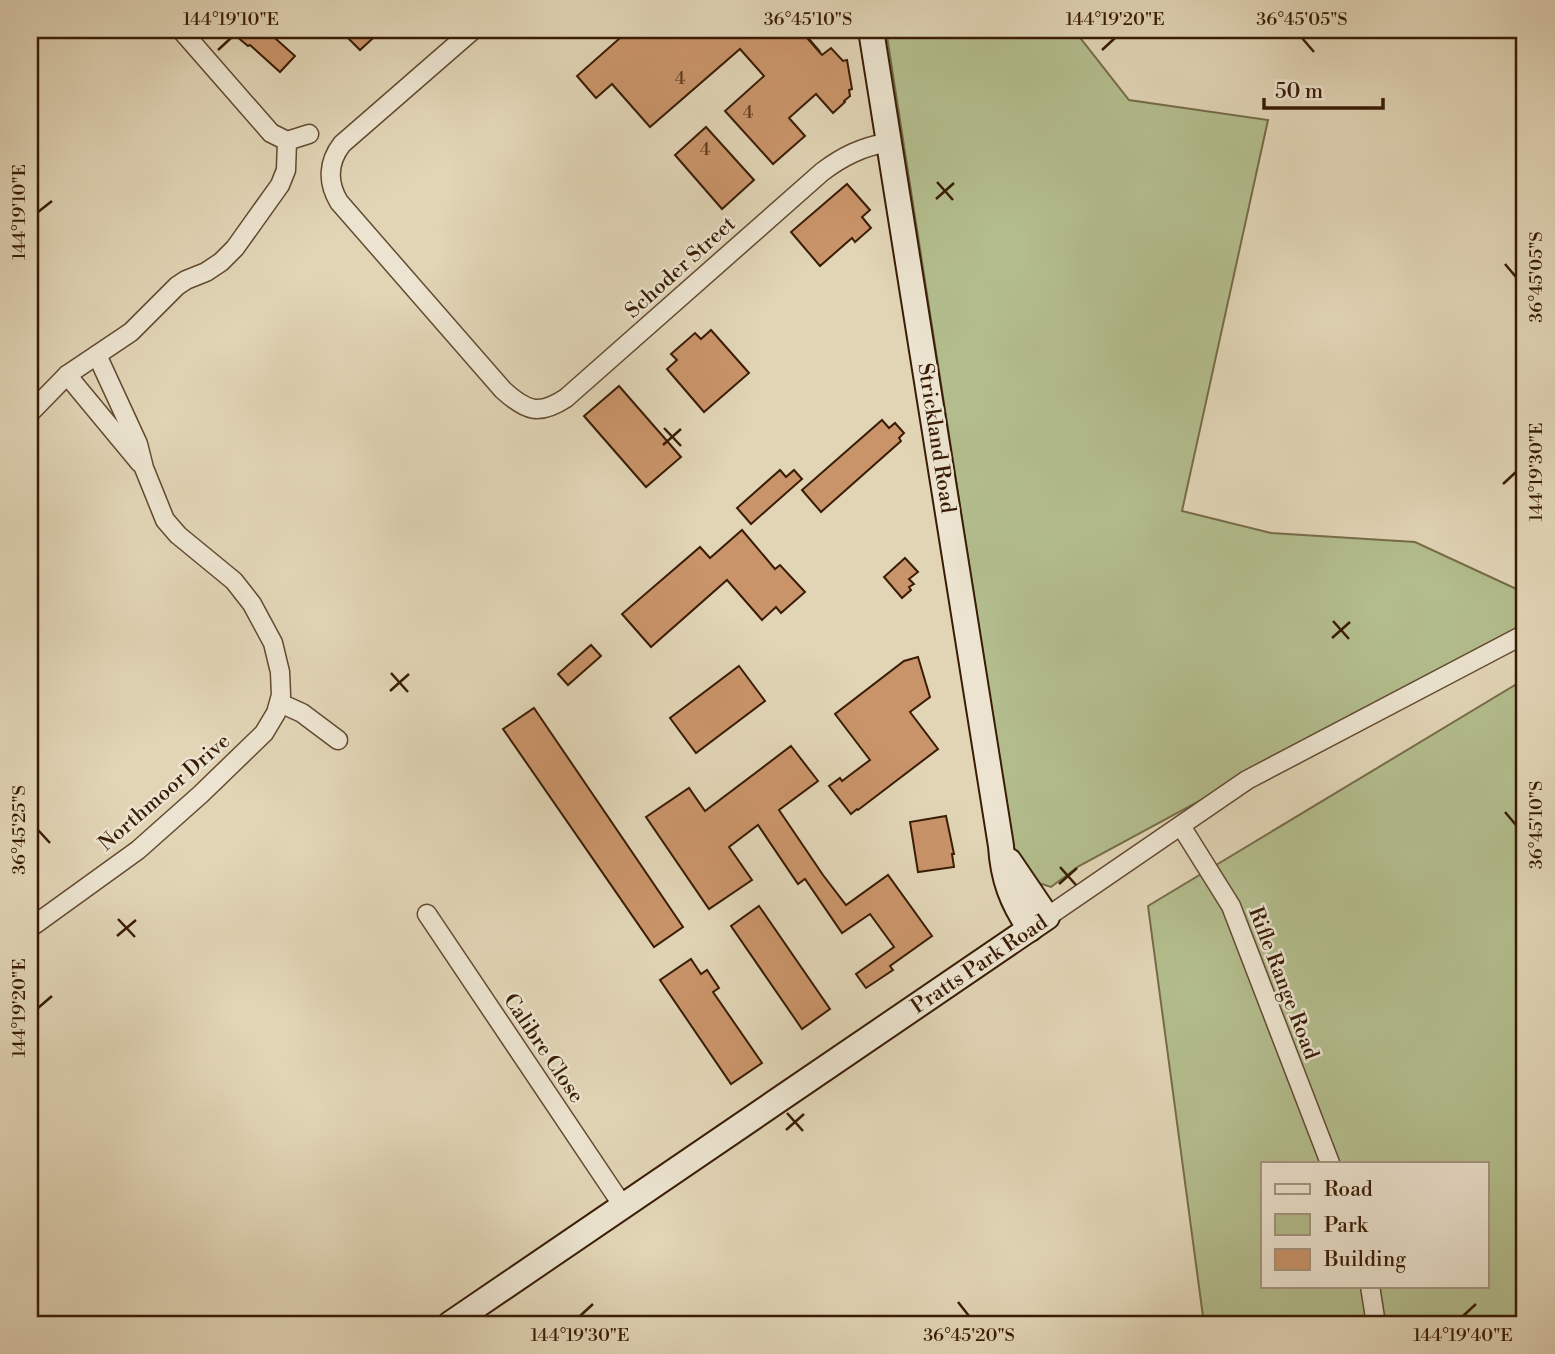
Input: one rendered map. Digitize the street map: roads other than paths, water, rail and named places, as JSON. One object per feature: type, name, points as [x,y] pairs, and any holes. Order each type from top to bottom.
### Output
[{"type":"street","points":[[181,30],[271,133],[287,141],[309,134]]},
{"type":"street","name":"Schoder Street","points":[[472,30],[342,144],[333,158],[331,185],[339,202],[503,390],[530,409],[540,410],[556,405],[575,391],[839,159],[866,146],[889,142]]},
{"type":"street","name":"Strickland Road","points":[[871,30],[1002,846],[1038,923]]},
{"type":"street","points":[[30,413],[67,375],[131,332],[177,286],[186,279],[206,272],[235,248],[280,185],[286,170],[287,141]]},
{"type":"street","points":[[97,355],[138,444],[164,520],[178,535],[234,581],[260,616],[277,656],[282,687],[280,703],[302,713],[338,740]]},
{"type":"street","points":[[67,375],[144,468]]},
{"type":"street","name":"Pratts Park Road","points":[[450,1324],[1247,780],[1525,634]]},
{"type":"street","name":"Northmoor Drive","points":[[30,928],[152,838],[256,742],[271,723],[280,703]]},
{"type":"street","name":"Rifle Range Road","points":[[1181,826],[1231,906],[1330,1162]]},
{"type":"street","name":"Calibre Close","points":[[427,914],[623,1206]]},
{"type":"street","points":[[1370,1288],[1377,1324]]}]
